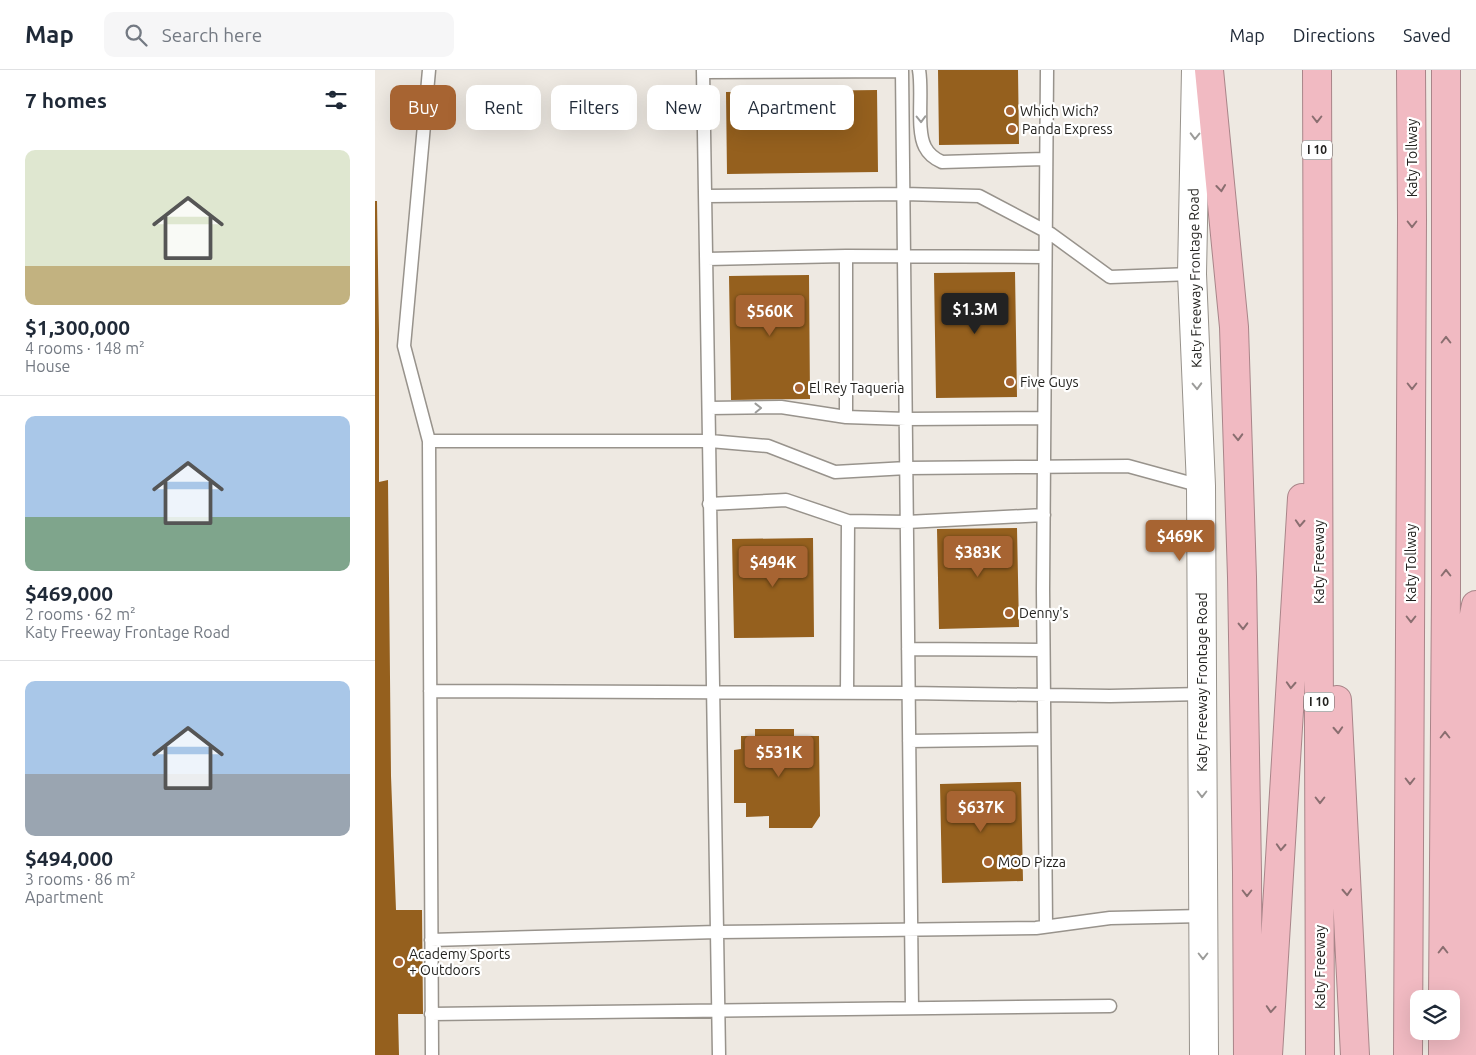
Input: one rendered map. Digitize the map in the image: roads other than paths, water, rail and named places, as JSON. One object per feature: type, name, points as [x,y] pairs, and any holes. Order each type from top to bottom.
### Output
[{"type":"highway","points":[[1209,70],[1234,326],[1242,577],[1248,1055]]},
{"type":"highway","name":"Katy Freeway","points":[[1317,70],[1320,1055]]},
{"type":"highway","name":"Katy Tollway","points":[[1408,1055],[1411,70]]},
{"type":"highway","points":[[1443,990],[1446,572],[1446,70]]},
{"type":"highway","points":[[1268,1055],[1318,229]]},
{"type":"highway","points":[[1318,349],[1355,1055]]},
{"type":"highway","points":[[1467,1055],[1471,629],[1476,605]]},
{"type":"highway","points":[[1443,1040],[1443,1055]]},
{"type":"main road","name":"Katy Freeway Frontage Road","points":[[1196,70],[1192,274],[1201,486],[1204,1055]]},
{"type":"lane","points":[[429,70],[404,346],[429,441],[432,1055]]},
{"type":"lane","points":[[719,1055],[703,71],[902,70],[912,1008]]},
{"type":"lane","points":[[919,70],[921,80],[921,135],[925,147],[935,159],[942,162],[1046,159]]},
{"type":"lane","points":[[1046,926],[1043,650],[1047,70]]},
{"type":"lane","points":[[706,196],[904,194],[979,196],[1045,231],[1110,278],[1192,274]]},
{"type":"lane","points":[[707,259],[847,256],[1045,257]]},
{"type":"lane","points":[[846,417],[847,256]]},
{"type":"lane","points":[[709,408],[781,407],[846,417],[906,419],[1044,418]]},
{"type":"lane","points":[[429,441],[709,441],[768,446],[835,472],[907,468],[1128,466],[1201,486]]},
{"type":"lane","points":[[709,504],[786,500],[848,521],[907,522],[1044,514]]},
{"type":"lane","points":[[847,692],[848,521]]},
{"type":"lane","points":[[909,649],[1043,650]]},
{"type":"lane","points":[[430,691],[847,692],[1110,696],[1202,694]]},
{"type":"lane","points":[[909,741],[1044,739]]},
{"type":"lane","points":[[431,940],[1046,926],[1110,918],[1203,916]]},
{"type":"lane","points":[[431,1014],[1110,1006]]},
{"type":"place","name":"Which Wich?","points":[[1010,111]]},
{"type":"place","name":"Panda Express","points":[[1012,129]]},
{"type":"place","name":"Five Guys","points":[[1010,382]]},
{"type":"place","name":"El Rey Taqueria","points":[[799,388]]},
{"type":"place","name":"Denny's","points":[[1009,613]]},
{"type":"place","name":"MOD Pizza","points":[[988,862]]},
{"type":"place","name":"Academy Sports + Outdoors","points":[[399,962]]}]
